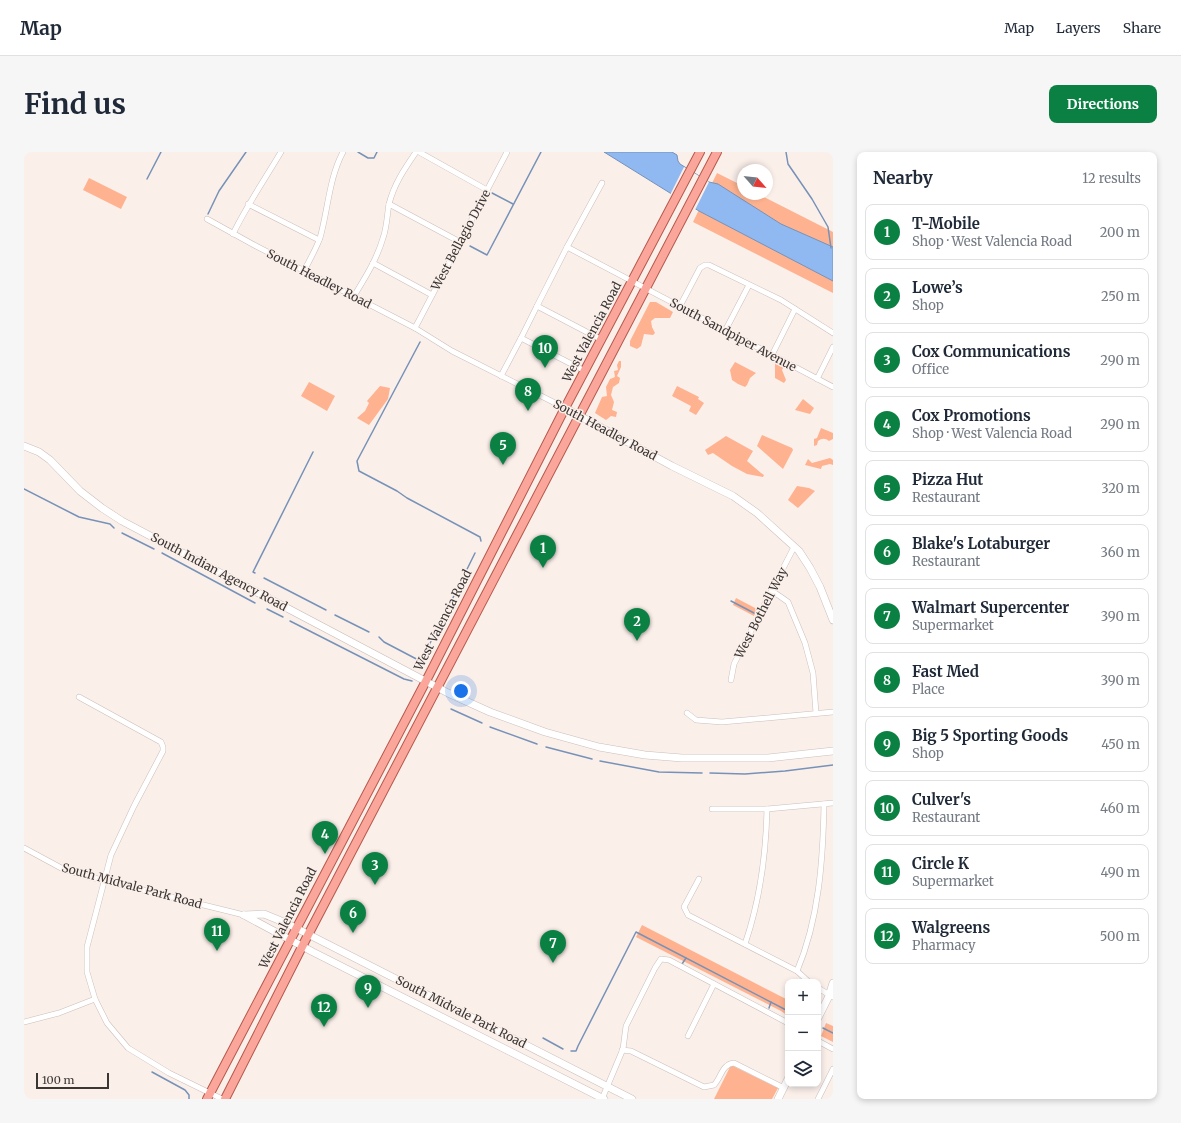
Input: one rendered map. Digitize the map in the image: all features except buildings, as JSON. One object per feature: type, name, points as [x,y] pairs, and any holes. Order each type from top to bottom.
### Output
[{"type":"main road","name":"West Valencia Road","points":[[208,1096],[426,681],[565,408],[700,152]]},
{"type":"main road","points":[[224,1099],[302,946],[717,152]]},
{"type":"main road","points":[[489,557],[502,564]]},
{"type":"main road","points":[[363,800],[375,807]]},
{"type":"street","points":[[233,234],[248,204],[261,187],[281,152]]},
{"type":"street","points":[[304,271],[319,240],[338,162],[343,152]]},
{"type":"street","points":[[354,296],[373,263],[384,237],[389,204],[394,187],[404,169],[417,152],[487,190]]},
{"type":"street","name":"West Bellagio Drive","points":[[415,328],[507,152]]},
{"type":"street","points":[[501,376],[602,183]]},
{"type":"street","points":[[248,204],[319,240]]},
{"type":"street","points":[[389,204],[460,242]]},
{"type":"street","name":"South Headley Road","points":[[207,219],[233,234],[415,328],[452,351],[565,408],[672,466],[733,496],[757,513],[799,551],[820,587],[833,620]]},
{"type":"street","name":"South Sandpiper Avenue","points":[[567,248],[633,281],[645,289],[833,387]]},
{"type":"street","points":[[373,263],[432,295]]},
{"type":"street","points":[[680,306],[699,269],[705,263],[781,300],[833,333]]},
{"type":"street","points":[[725,331],[750,285]]},
{"type":"street","points":[[537,306],[602,340]]},
{"type":"street","points":[[772,355],[795,309]]},
{"type":"street","points":[[521,338],[585,371]]},
{"type":"street","points":[[817,379],[833,347]]},
{"type":"street","name":"South Indian Agency Road","points":[[24,446],[39,452],[50,460],[80,490],[102,508],[122,521],[346,640],[490,712],[545,732],[599,747],[645,755],[682,758],[768,758],[833,751]]},
{"type":"street","name":"West Bothell Way","points":[[731,680],[734,664],[794,547]]},
{"type":"street","points":[[772,591],[788,602],[805,643],[813,673],[816,713]]},
{"type":"street","points":[[79,697],[161,742],[163,747],[163,751],[134,806],[111,855],[87,947],[87,972],[95,998],[107,1023],[128,1048],[208,1096],[224,1099]]},
{"type":"street","points":[[687,713],[696,720],[722,722],[833,712]]},
{"type":"street","points":[[712,809],[766,809],[833,803]]},
{"type":"street","points":[[797,971],[808,938],[817,897],[824,849],[824,804]]},
{"type":"street","points":[[745,944],[762,882],[766,840],[766,809]]},
{"type":"street","name":"South Midvale Park Road","points":[[24,848],[63,869],[244,915],[290,940],[604,1095],[632,1099]]},
{"type":"street","points":[[699,878],[684,907],[688,915],[797,971],[806,979]]},
{"type":"street","name":"South Midvale Park Road","points":[[244,915],[264,914],[296,928],[604,1095]]},
{"type":"street","points":[[604,1095],[622,1050],[626,1026],[655,968],[662,959],[669,960],[785,1021]]},
{"type":"street","points":[[820,1015],[831,996],[833,983]]},
{"type":"street","points":[[688,1036],[714,984]]},
{"type":"street","points":[[821,990],[831,996]]},
{"type":"street","points":[[24,1022],[59,1013],[95,998]]},
{"type":"street","points":[[821,1043],[833,1049]]},
{"type":"street","points":[[622,1050],[631,1051],[704,1087],[714,1086],[723,1069],[734,1063],[784,1088],[778,1099]]},
{"type":"street","points":[[818,1099],[833,1069]]},
{"type":"shaded area","points":[[717,173],[737,183],[737,200],[770,200],[833,232],[833,293],[693,222]]},
{"type":"shaded area","points":[[89,178],[127,197],[121,209],[83,190]]},
{"type":"shaded area","points":[[650,302],[656,302],[673,312],[670,318],[655,318],[651,321],[655,333],[653,335],[644,334],[641,346],[637,349],[630,346],[630,341]]},
{"type":"shaded area","points":[[619,361],[621,361],[621,367],[617,376],[620,378],[619,383],[613,387],[611,395],[614,402],[612,410],[617,412],[616,417],[611,416],[606,420],[595,413],[602,397],[607,396],[606,387],[610,379],[615,377],[614,371],[618,370],[617,365]]},
{"type":"shaded area","points":[[735,362],[756,373],[750,378],[745,387],[732,380],[730,370]]},
{"type":"shaded area","points":[[775,362],[784,366],[782,370],[786,380],[784,383],[775,378]]},
{"type":"shaded area","points":[[309,382],[335,396],[327,411],[301,396]]},
{"type":"shaded area","points":[[380,386],[390,388],[388,399],[369,425],[357,418],[365,411],[369,403],[367,401]]},
{"type":"shaded area","points":[[677,386],[699,397],[698,399],[704,403],[696,415],[689,411],[691,406],[672,396]]},
{"type":"shaded area","points":[[803,399],[814,408],[810,414],[795,410]]},
{"type":"shaded area","points":[[821,428],[833,433],[833,439],[829,441],[821,439],[818,441],[817,445],[814,446],[814,439],[817,438]]},
{"type":"shaded area","points":[[762,435],[792,448],[793,450],[783,469],[757,446]]},
{"type":"shaded area","points":[[726,436],[753,451],[747,461],[764,475],[763,477],[747,474],[713,453],[708,455],[705,450]]},
{"type":"shaded area","points":[[830,458],[833,460],[833,465],[830,464],[822,466],[821,469],[805,465],[808,459],[812,463]]},
{"type":"shaded area","points":[[797,486],[809,488],[815,491],[798,508],[788,500]]},
{"type":"shaded area","points":[[736,598],[757,609],[754,616],[733,605]]},
{"type":"shaded area","points":[[642,925],[785,998],[785,1014],[781,1011],[636,937]]},
{"type":"shaded area","points":[[826,1023],[833,1026],[833,1042],[821,1036]]},
{"type":"shaded area","points":[[731,1065],[778,1088],[772,1099],[714,1099]]},
{"type":"water","points":[[604,152],[672,152],[677,155],[680,164],[709,182],[718,184],[737,196],[737,200],[743,200],[781,224],[833,247],[833,281],[699,211]]},
{"type":"pier","points":[[684,167],[709,182],[695,210],[670,195]]},
{"type":"waterway","points":[[147,179],[161,152]]},
{"type":"waterway","points":[[208,214],[219,191],[246,152]]},
{"type":"waterway","points":[[358,152],[368,158],[374,158],[377,152]]},
{"type":"waterway","points":[[470,246],[487,255],[541,152]]},
{"type":"waterway","points":[[786,152],[788,164],[812,199],[828,227],[831,248]]},
{"type":"waterway","points":[[492,193],[513,204]]},
{"type":"waterway","points":[[420,342],[357,461],[359,471],[480,537],[481,541]]},
{"type":"waterway","points":[[255,573],[253,572],[313,452]]},
{"type":"waterway","points":[[24,489],[79,517],[110,524],[114,528]]},
{"type":"waterway","points":[[122,533],[154,549]]},
{"type":"waterway","points":[[162,553],[255,603]]},
{"type":"waterway","points":[[447,610],[475,553]]},
{"type":"waterway","points":[[264,578],[326,610]]},
{"type":"waterway","points":[[731,601],[754,613]]},
{"type":"waterway","points":[[267,609],[283,617]]},
{"type":"waterway","points":[[335,615],[369,632]]},
{"type":"waterway","points":[[421,660],[443,619]]},
{"type":"waterway","points":[[290,621],[404,679],[412,681]]},
{"type":"waterway","points":[[379,637],[384,642],[424,663]]},
{"type":"waterway","points":[[451,709],[482,723]]},
{"type":"waterway","points":[[490,727],[537,744]]},
{"type":"waterway","points":[[546,747],[592,759]]},
{"type":"waterway","points":[[600,761],[659,772],[702,773]]},
{"type":"waterway","points":[[710,773],[745,774],[833,765]]},
{"type":"waterway","points":[[571,1051],[576,1051],[636,932],[785,1009]]},
{"type":"waterway","points":[[682,964],[686,958]]},
{"type":"waterway","points":[[769,1008],[771,1002]]},
{"type":"waterway","points":[[823,1028],[833,1033]]},
{"type":"waterway","points":[[543,1038],[563,1049]]},
{"type":"waterway","points":[[152,1072],[185,1090],[189,1095],[189,1099]]},
{"type":"place","name":"Culver's","points":[[545,368]]},
{"type":"place","name":"Fast Med","points":[[528,411]]},
{"type":"place","name":"Pizza Hut","points":[[503,465]]},
{"type":"place","name":"T-Mobile","points":[[543,568]]},
{"type":"place","name":"Lowe’s","points":[[637,641]]},
{"type":"place","name":"Cox Promotions","points":[[325,854]]},
{"type":"place","name":"Cox Communications","points":[[375,885]]},
{"type":"place","name":"Blake's Lotaburger","points":[[353,933]]},
{"type":"place","name":"Circle K","points":[[217,951]]},
{"type":"place","name":"Walmart Supercenter","points":[[553,963]]},
{"type":"place","name":"Big 5 Sporting Goods","points":[[368,1008]]},
{"type":"place","name":"Walgreens","points":[[324,1027]]}]
